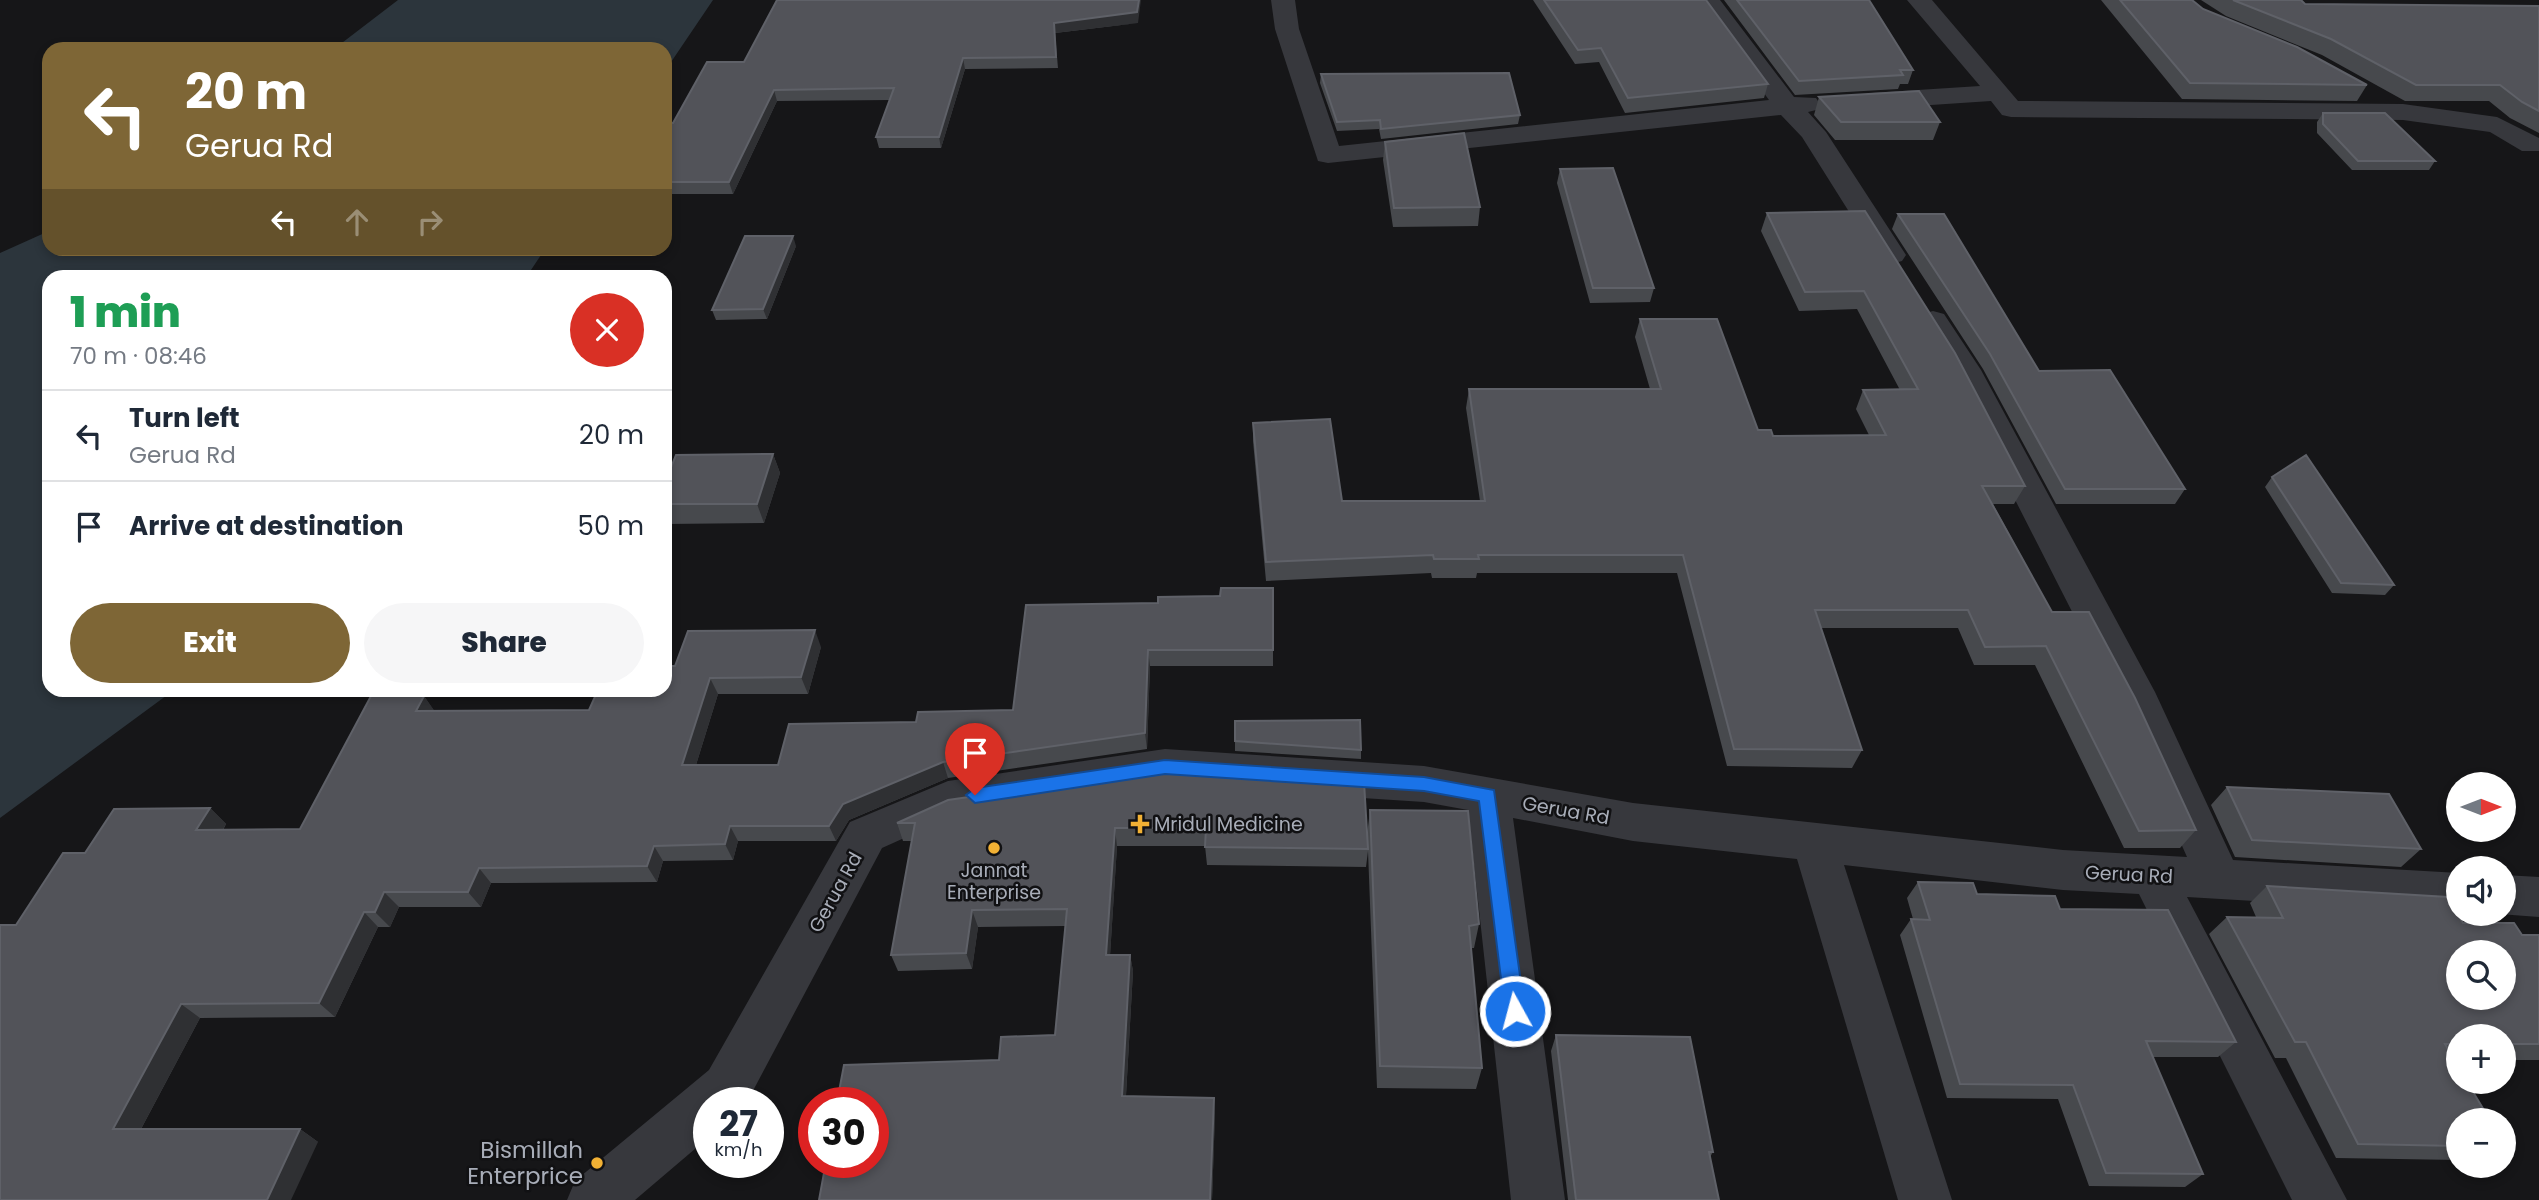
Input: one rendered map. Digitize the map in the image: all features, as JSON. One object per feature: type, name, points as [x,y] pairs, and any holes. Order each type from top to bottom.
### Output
[{"type":"street","points":[[1283,0],[1287,29],[1328,155],[1787,106],[1998,93]]},
{"type":"street","points":[[1709,0],[1734,39],[1787,106],[1812,132],[1965,370],[2140,704],[2219,879]]},
{"type":"street","points":[[1919,0],[2011,109],[2403,111],[2497,125],[2537,146]]},
{"type":"street","points":[[2356,87],[2403,111]]},
{"type":"street","name":"Gerua Rd","points":[[728,1087],[866,835],[948,799],[1165,767],[1424,784],[1633,822],[2063,870],[2446,892]]},
{"type":"street","points":[[1488,795],[1538,1200]]},
{"type":"street","points":[[1814,842],[1925,1200]]},
{"type":"street","points":[[2152,875],[2320,1200]]},
{"type":"street","points":[[2516,896],[2539,897]]},
{"type":"street","name":"Gerua Rd","points":[[594,1200],[693,1116]]},
{"type":"shaded area","points":[[398,0],[713,0],[672,61],[672,42],[343,42]]},
{"type":"shaded area","points":[[42,234],[42,256],[540,256],[531,270],[42,270],[42,697],[164,697],[0,818],[0,253]]},
{"type":"building","points":[[777,0],[1139,0],[1137,12],[1054,23],[1056,57],[963,58],[939,137],[876,137],[894,88],[774,90],[729,182],[672,182],[672,123],[707,62],[744,62]]},
{"type":"building","points":[[1544,0],[1706,0],[1768,84],[1628,98],[1601,48],[1578,50]]},
{"type":"building","points":[[1737,0],[1869,0],[1913,70],[1900,70],[1903,75],[1799,81]]},
{"type":"building","points":[[2120,0],[2192,0],[2203,9],[2297,47],[2367,85],[2190,83]]},
{"type":"building","points":[[2233,0],[2301,0],[2305,4],[2539,6],[2539,111],[2500,85],[2416,85],[2331,39]]},
{"type":"building","points":[[1509,73],[1520,115],[1381,129],[1380,120],[1337,122],[1321,74]]},
{"type":"building","points":[[1919,91],[1940,122],[1841,122],[1819,97]]},
{"type":"building","points":[[2323,113],[2385,113],[2435,161],[2358,161],[2323,124]]},
{"type":"building","points":[[1464,133],[1480,207],[1394,208],[1385,142]]},
{"type":"building","points":[[1613,168],[1654,288],[1593,288],[1560,169]]},
{"type":"building","points":[[1865,211],[1955,353],[2025,486],[1982,486],[2052,612],[2089,612],[2135,698],[2196,830],[2139,831],[2046,646],[1985,647],[1968,610],[1815,610],[1862,750],[1734,749],[1683,555],[1478,555],[1479,559],[1434,559],[1433,555],[1266,562],[1253,423],[1330,419],[1342,501],[1485,501],[1469,389],[1661,389],[1640,319],[1717,319],[1758,430],[1771,430],[1773,436],[1886,435],[1863,390],[1918,389],[1864,291],[1805,292],[1767,213]]},
{"type":"building","points":[[1898,214],[1944,214],[2039,371],[2110,370],[2185,489],[2065,489],[1990,354]]},
{"type":"building","points":[[745,236],[793,236],[763,309],[712,310]]},
{"type":"building","points":[[773,454],[757,504],[672,504],[672,465],[676,455]]},
{"type":"building","points":[[2306,455],[2394,585],[2341,583],[2272,477]]},
{"type":"building","points":[[1221,588],[1273,588],[1273,650],[1148,650],[1145,733],[943,762],[843,804],[829,826],[730,826],[725,844],[654,846],[647,866],[479,868],[468,892],[384,892],[375,912],[364,912],[319,1003],[181,1004],[113,1129],[300,1129],[267,1200],[0,1200],[0,925],[16,925],[63,853],[85,853],[114,809],[210,808],[196,830],[300,829],[370,697],[423,697],[416,711],[589,710],[595,697],[672,697],[672,666],[675,666],[688,631],[815,630],[801,677],[710,678],[682,765],[778,765],[789,724],[916,722],[918,712],[1013,710],[1026,605],[1158,603],[1158,597],[1220,596]]},
{"type":"building","points":[[1360,720],[1361,750],[1235,741],[1235,721]]},
{"type":"building","points":[[1163,769],[1364,782],[1368,849],[1205,847],[1206,828],[1115,828],[1106,955],[1130,955],[1122,1096],[1214,1098],[1210,1200],[819,1200],[823,1178],[889,1178],[889,1087],[840,1087],[844,1065],[999,1060],[1001,1037],[1055,1035],[1067,909],[972,910],[966,953],[891,955],[915,823],[897,823],[948,800]]},
{"type":"building","points":[[2227,787],[2389,794],[2421,849],[2252,840]]},
{"type":"building","points":[[1370,810],[1468,811],[1479,924],[1469,926],[1482,1068],[1380,1066]]},
{"type":"building","points":[[1918,882],[1973,883],[1977,894],[2055,896],[2060,909],[2168,910],[2236,1042],[2146,1041],[2203,1174],[2106,1173],[2073,1085],[1960,1084],[1911,919],[1930,920]]},
{"type":"building","points":[[2267,886],[2446,897],[2446,926],[2516,926],[2522,935],[2539,935],[2539,1044],[2516,1044],[2516,1024],[2446,1024],[2446,1094],[2474,1094],[2483,1108],[2446,1108],[2446,1146],[2358,1144],[2306,1042],[2295,1042],[2227,917],[2283,918]]},
{"type":"building","points":[[1556,1035],[1690,1037],[1713,1152],[1709,1152],[1719,1200],[1576,1200]]},
{"type":"place","name":"Mridul Medicine","points":[[1140,824]]},
{"type":"place","name":"Jannat Enterprise","points":[[994,848]]},
{"type":"place","name":"Bismillah Enterprice","points":[[597,1163]]},
{"type":"route","points":[[975,795],[1165,767],[1424,784],[1488,795],[1515,1011]]}]
